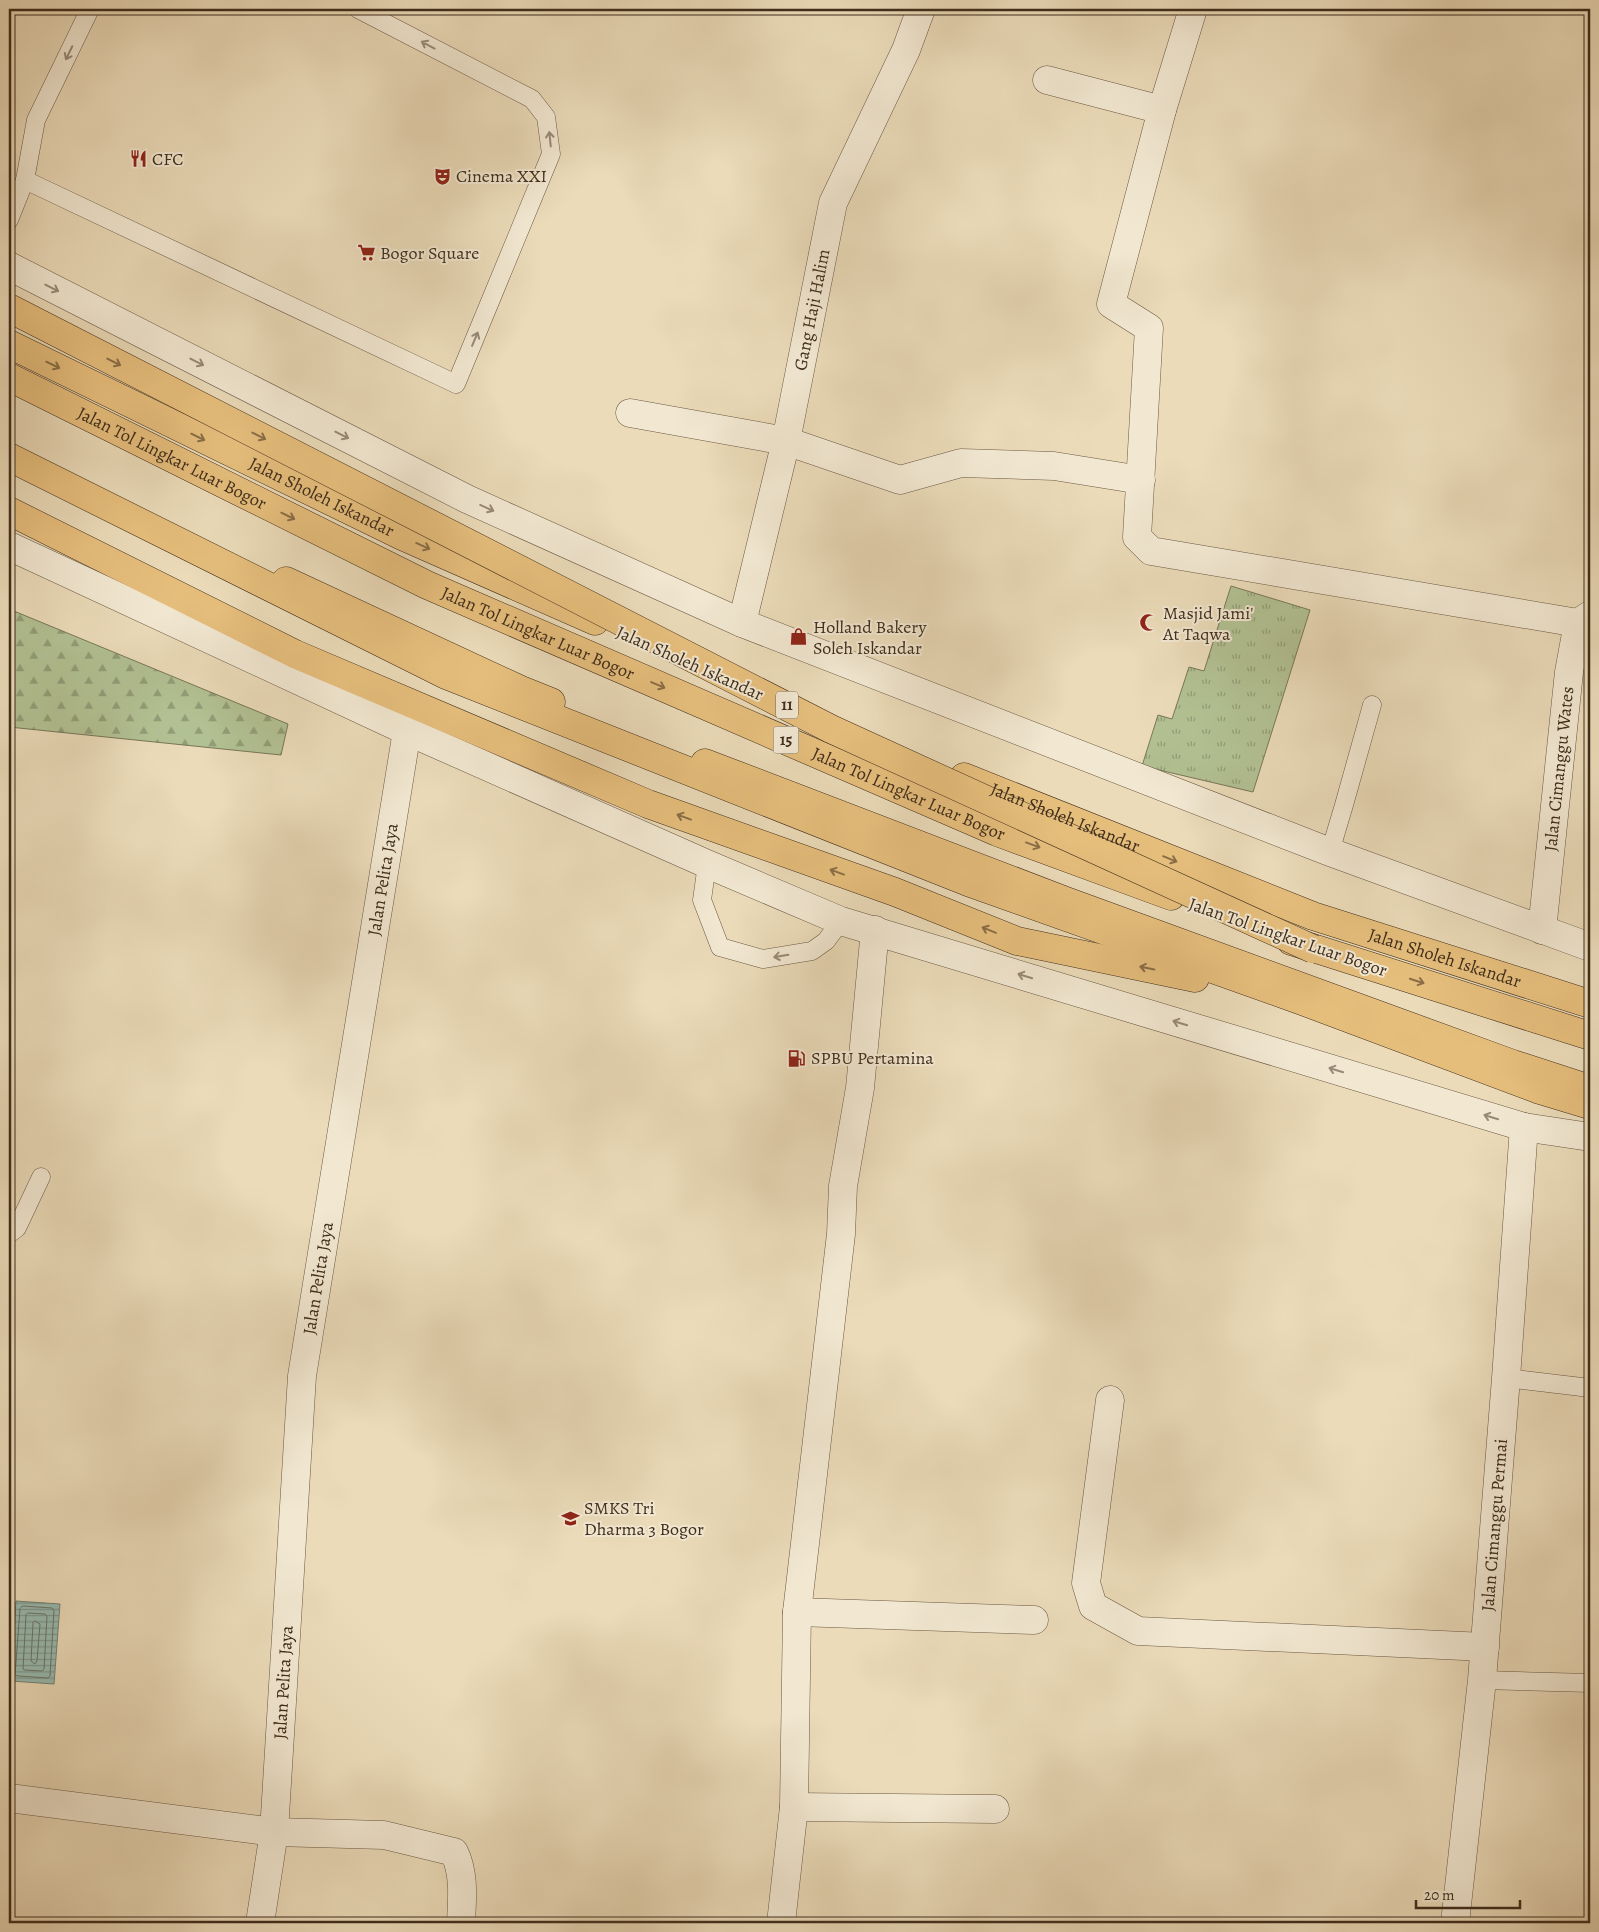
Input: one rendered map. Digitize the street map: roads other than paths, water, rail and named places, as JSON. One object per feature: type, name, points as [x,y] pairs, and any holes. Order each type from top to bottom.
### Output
[{"type":"highway","points":[[9,308],[831,729],[1312,949]]},
{"type":"highway","name":"Jalan Sholeh Iskandar","points":[[9,344],[402,536],[807,714],[1313,916],[1590,1004]]},
{"type":"highway","name":"Jalan Tol Lingkar Luar Bogor","points":[[9,377],[427,585],[997,832],[1312,949],[1590,1036]]},
{"type":"highway","points":[[9,445],[207,544],[521,690],[731,774],[1066,901],[1513,1064],[1590,1089]]},
{"type":"highway","points":[[9,457],[446,675],[968,882],[1297,999],[1537,1090],[1590,1105]]},
{"type":"highway","points":[[9,510],[294,654],[648,804],[895,892],[1017,941],[1297,999]]},
{"type":"street","name":"Gang Haji Halim","points":[[742,623],[786,441],[834,203],[906,50],[921,9]]},
{"type":"street","points":[[1193,9],[1162,110],[1111,304],[1149,328],[1138,537],[1151,551],[1584,619]]},
{"type":"street","points":[[1047,80],[1162,110]]},
{"type":"street","points":[[9,266],[467,499],[742,623],[1330,852],[1590,947]]},
{"type":"street","points":[[630,412],[786,441],[900,480],[961,463],[1054,466],[1142,480]]},
{"type":"street","points":[[9,546],[408,731],[707,864],[842,921],[1524,1126],[1590,1137]]},
{"type":"street","name":"Jalan Cimanggu Wates","points":[[1542,930],[1569,672],[1584,619]]},
{"type":"street","name":"Jalan Pelita Jaya","points":[[260,1923],[274,1832],[302,1376],[408,731]]},
{"type":"street","points":[[781,1923],[794,1807],[797,1612],[842,1234],[843,1186],[860,1088],[874,930]]},
{"type":"street","name":"Jalan Cimanggu Permai","points":[[1455,1923],[1485,1647],[1524,1126]]},
{"type":"street","points":[[1110,1400],[1086,1583],[1093,1606],[1138,1631],[1485,1647]]},
{"type":"street","points":[[797,1612],[1034,1620]]},
{"type":"street","points":[[9,1798],[274,1832],[384,1835],[454,1852],[459,1863],[462,1886],[461,1923]]},
{"type":"street","points":[[794,1807],[995,1808]]},
{"type":"lane","points":[[9,220],[25,180],[36,120],[90,9]]},
{"type":"lane","points":[[25,180],[456,384],[551,154],[546,117],[532,100],[358,9]]},
{"type":"lane","points":[[1330,852],[1372,705]]},
{"type":"lane","points":[[707,864],[702,900],[720,948],[763,959],[812,951],[826,941],[842,921]]},
{"type":"lane","points":[[9,1234],[17,1228],[41,1177]]},
{"type":"lane","points":[[1506,1378],[1590,1388]]},
{"type":"lane","points":[[1482,1680],[1590,1683]]},
{"type":"water","points":[[16,1601],[60,1604],[54,1684],[11,1681]]},
{"type":"place","name":"CFC","points":[[138,159]]},
{"type":"place","name":"Cinema XXI","points":[[442,176]]},
{"type":"place","name":"Bogor Square","points":[[366,253]]},
{"type":"place","name":"Masjid Jami' At Taqwa","points":[[1149,623]]},
{"type":"place","name":"Holland Bakery Soleh Iskandar","points":[[799,637]]},
{"type":"place","name":"SPBU Pertamina","points":[[797,1058]]},
{"type":"place","name":"SMKS Tri Dharma 3 Bogor","points":[[570,1518]]}]
